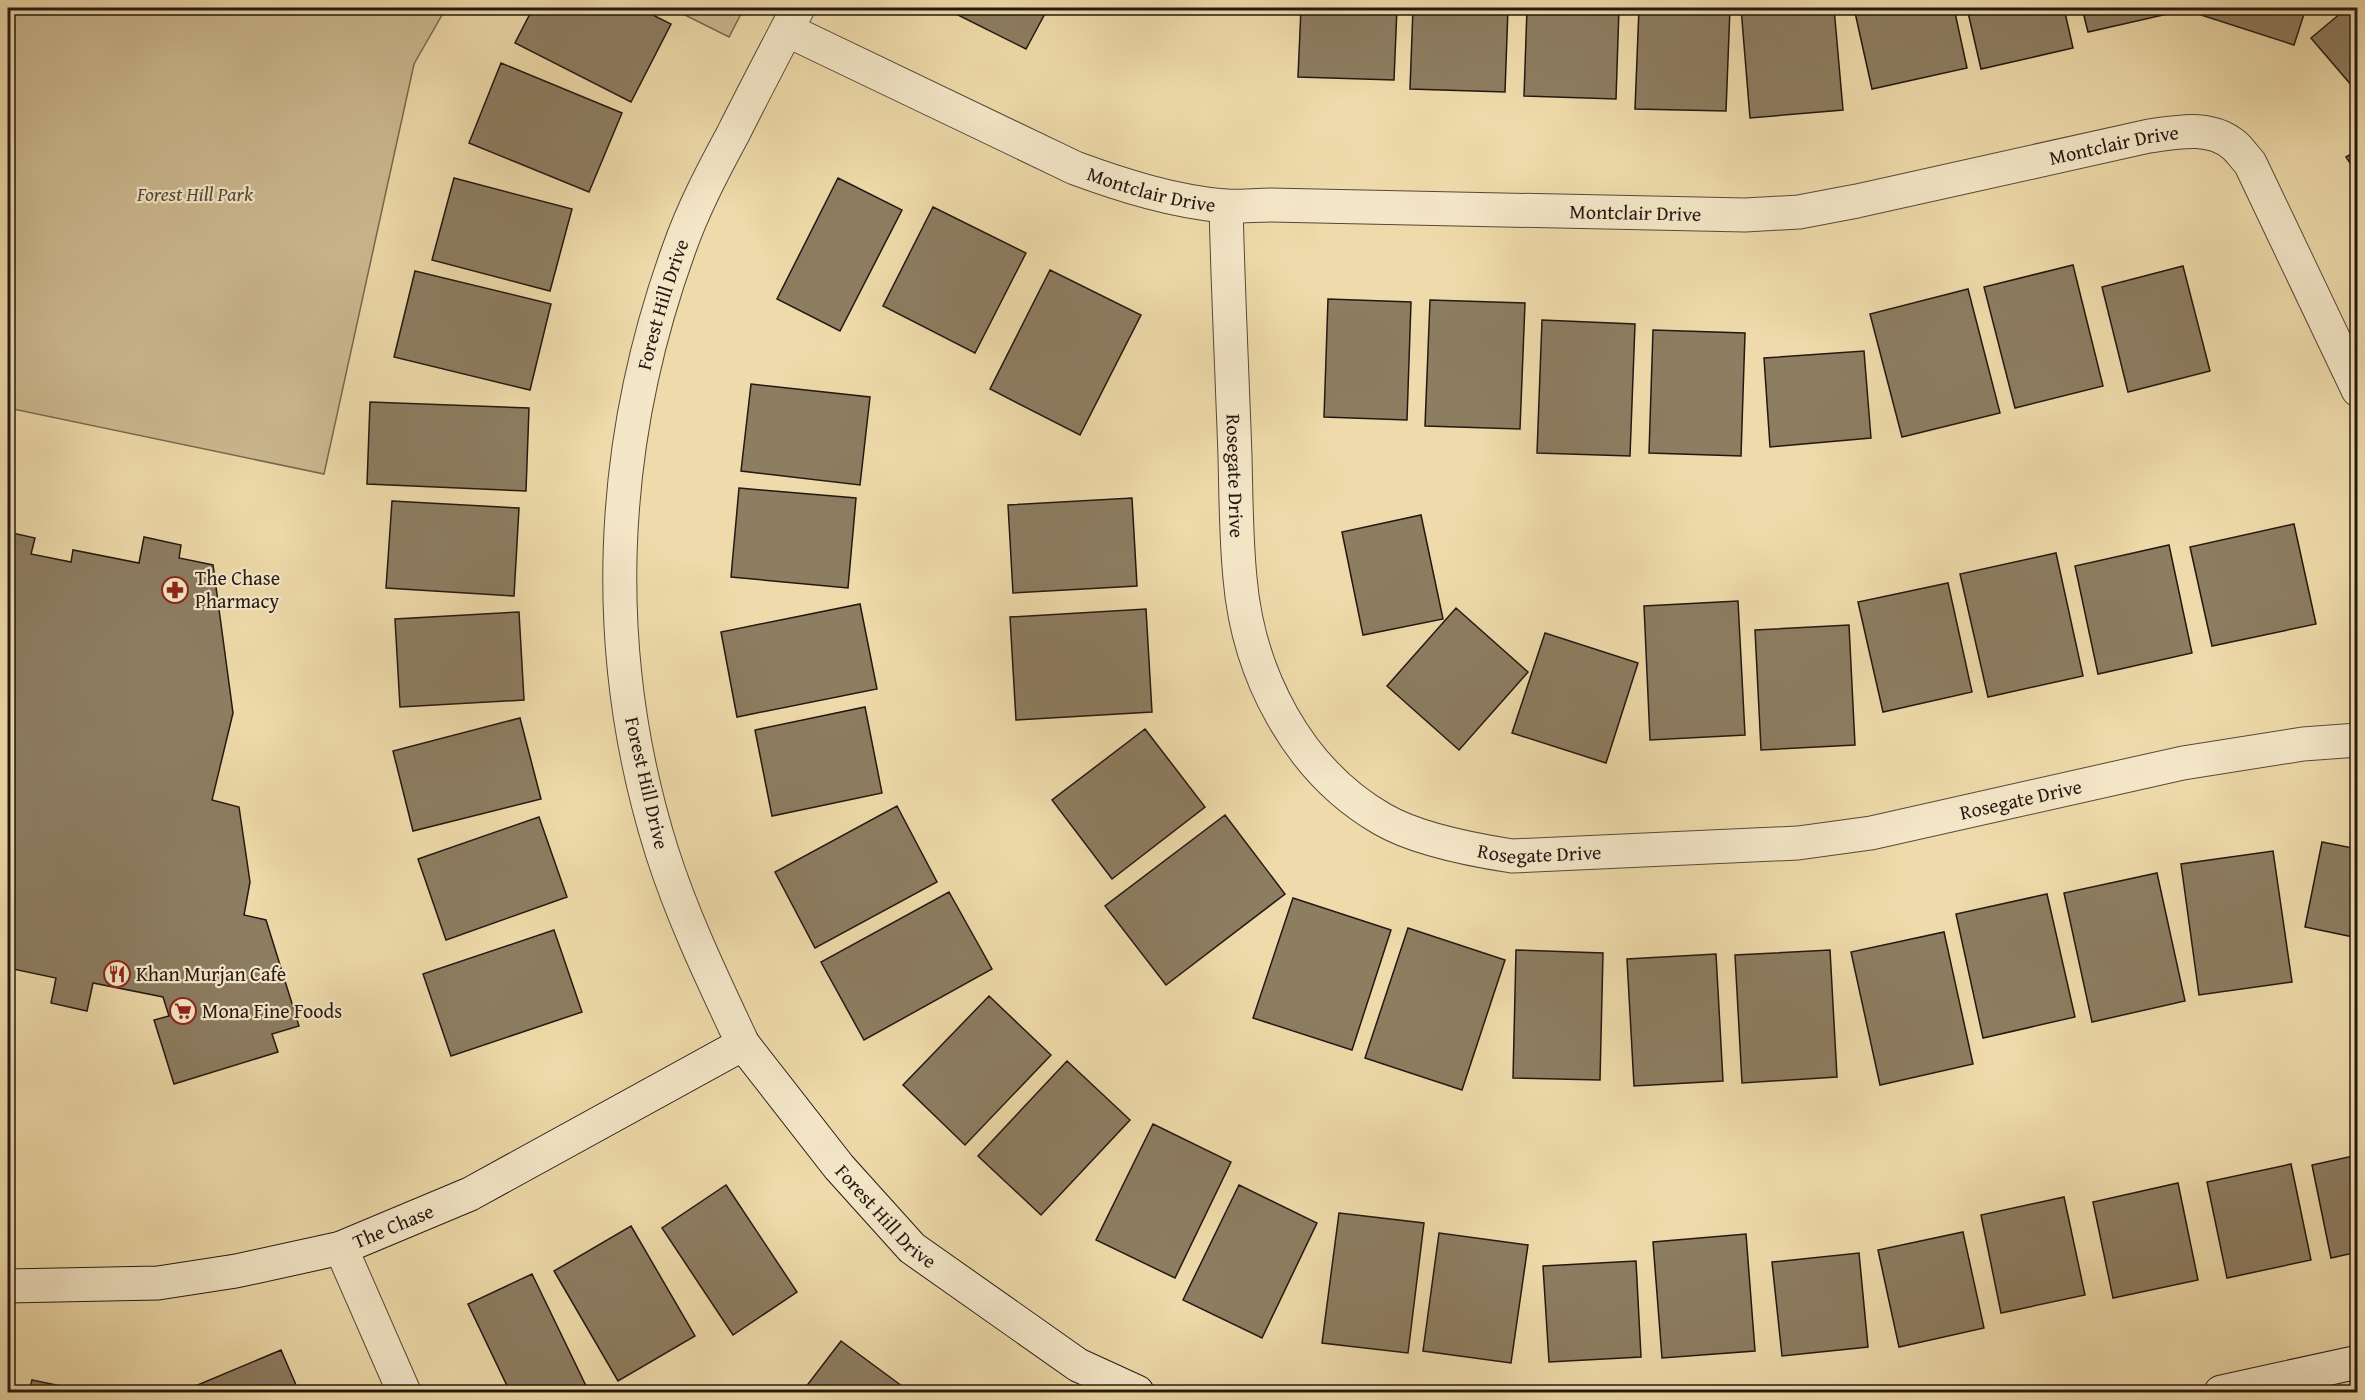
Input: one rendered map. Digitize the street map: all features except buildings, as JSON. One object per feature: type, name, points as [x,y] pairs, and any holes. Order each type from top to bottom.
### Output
[{"type":"street","name":"Montclair Drive","points":[[792,19],[1075,168],[1118,184],[1169,198],[1226,206],[1283,205],[1744,215],[1799,212],[2149,136],[2190,131],[2216,134],[2234,145],[2250,164],[2358,390]]},
{"type":"street","name":"Forest Hill Drive","points":[[792,19],[709,179],[680,246],[657,314],[631,428],[622,491],[618,572],[627,688],[636,753],[662,853],[703,958],[743,1044],[839,1167],[912,1248],[1078,1365],[1137,1392]]},
{"type":"street","name":"Rosegate Drive","points":[[1226,206],[1240,579],[1251,642],[1269,691],[1289,730],[1311,760],[1344,793],[1383,820],[1426,837],[1474,850],[1512,856],[1798,843],[1871,833],[2182,763],[2303,744],[2358,740]]},
{"type":"street","name":"The Chase","points":[[8,1286],[158,1283],[236,1271],[341,1248],[470,1194],[743,1044]]},
{"type":"street","points":[[341,1248],[404,1392]]},
{"type":"street","points":[[2221,1392],[2358,1362]]},
{"type":"green space","name":"Forest Hill Park","points":[[8,8],[446,8],[414,64],[324,474],[8,408]]},
{"type":"green space","points":[[671,8],[744,8],[729,37]]},
{"type":"place","name":"The Chase Pharmacy","points":[[175,590]]},
{"type":"place","name":"Khan Murjan Cafe","points":[[117,974]]},
{"type":"place","name":"Mona Fine Foods","points":[[183,1011]]}]
